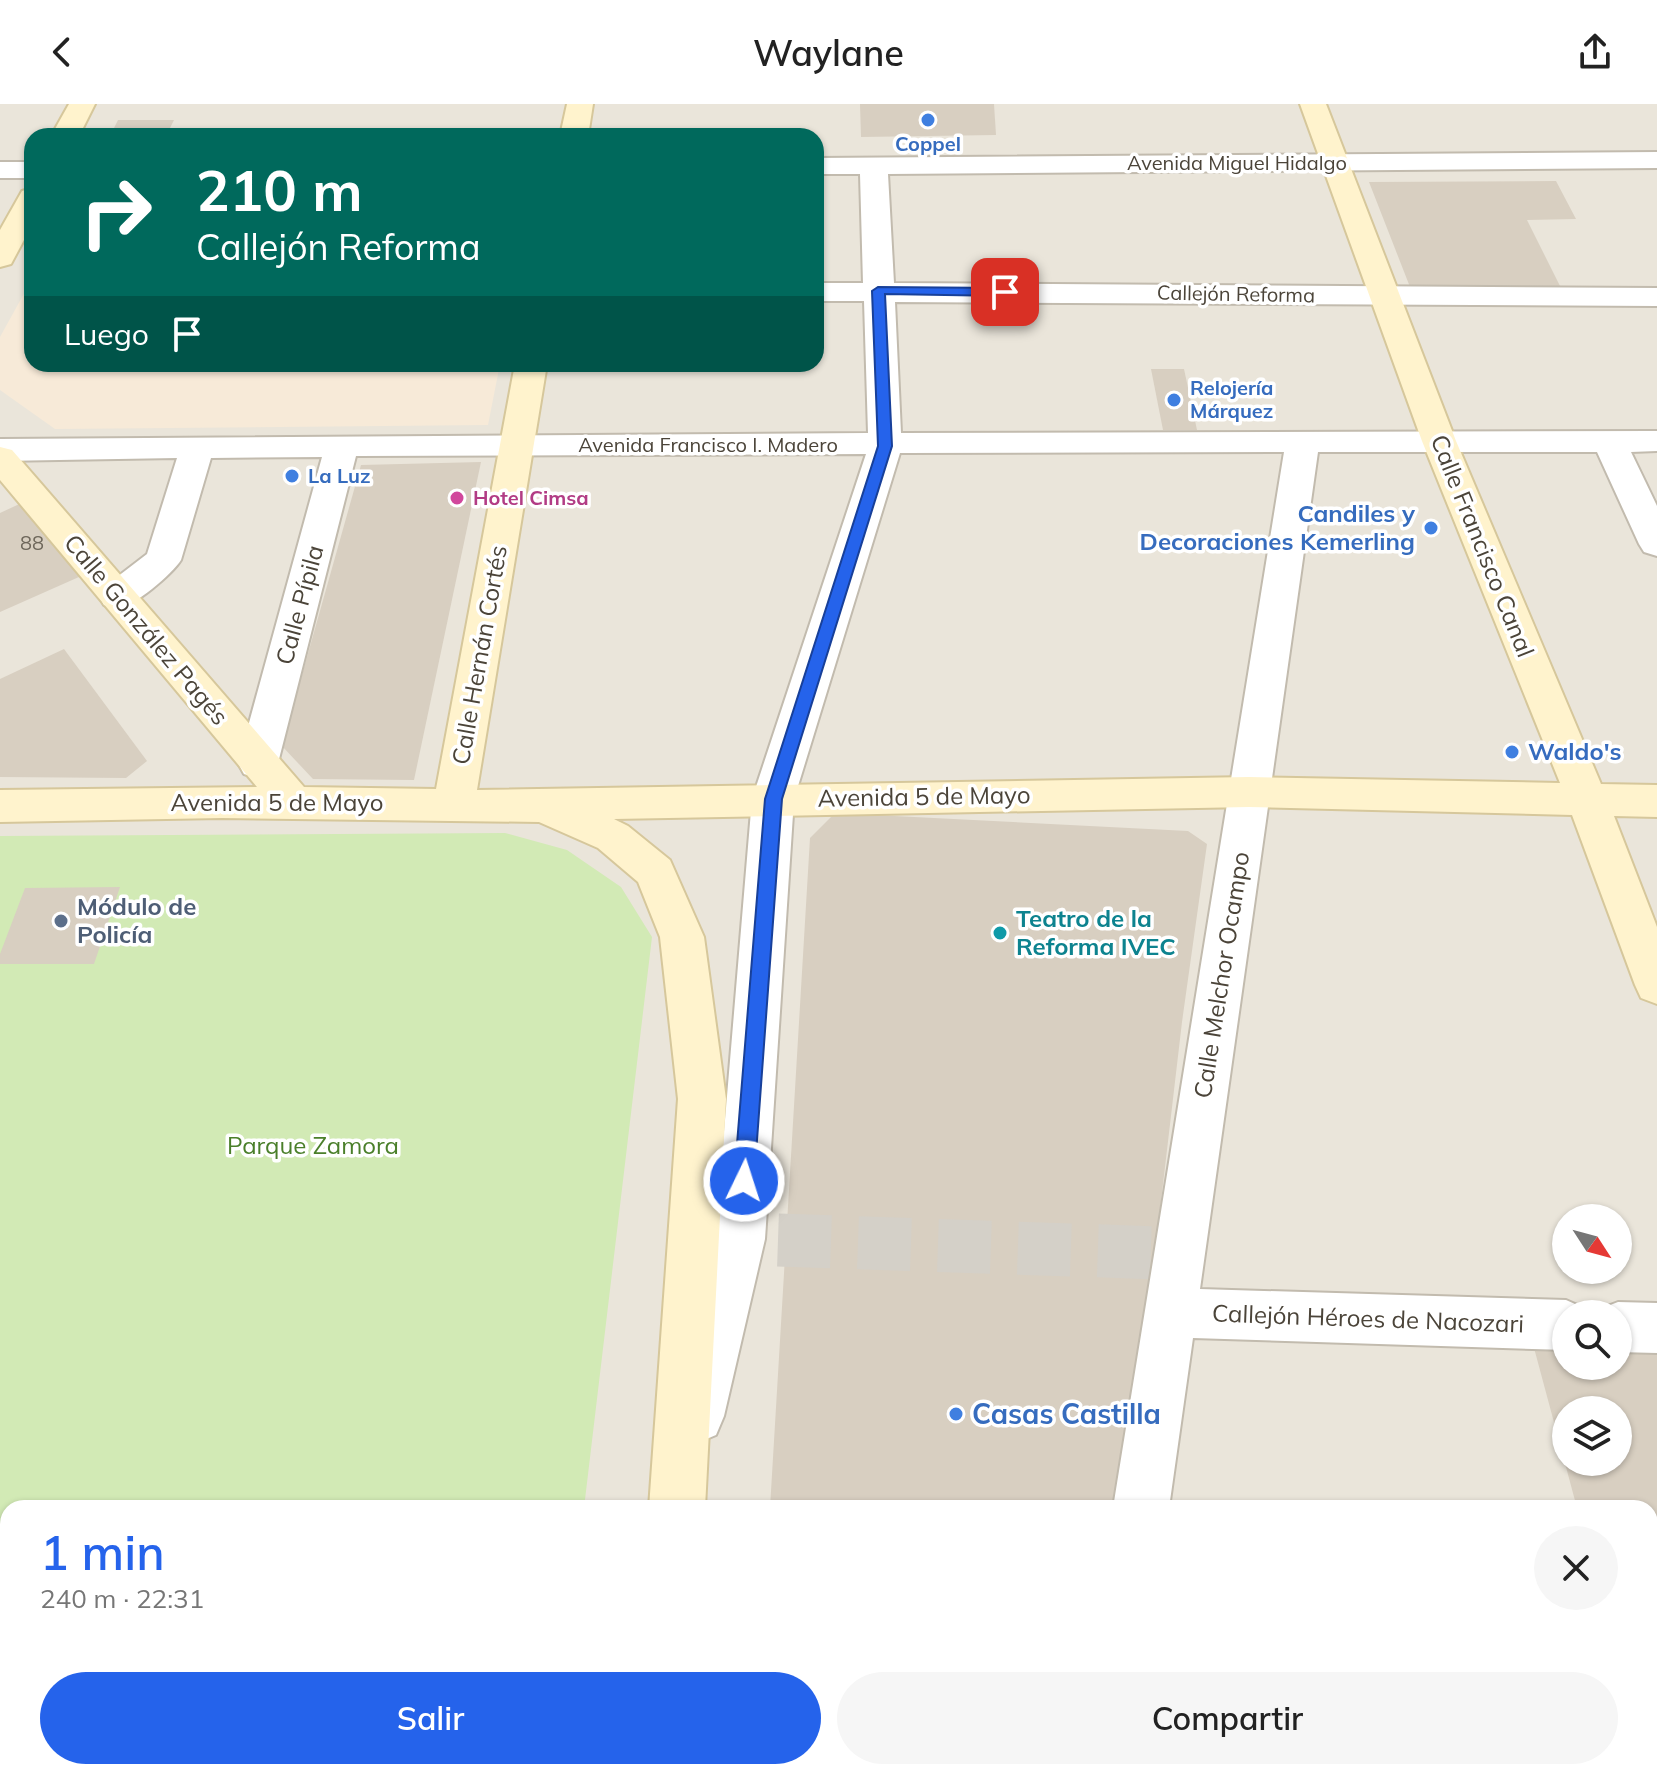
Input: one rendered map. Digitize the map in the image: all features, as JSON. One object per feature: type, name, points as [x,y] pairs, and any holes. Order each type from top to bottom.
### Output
[{"type":"main road","points":[[69,128],[82,104]]},
{"type":"main road","points":[[576,128],[580,104]]},
{"type":"main road","name":"Calle Francisco Canal","points":[[1313,104],[1387,295],[1439,441],[1587,800],[1657,985]]},
{"type":"main road","points":[[0,258],[24,212]]},
{"type":"main road","name":"Calle Hernán Cortés","points":[[454,804],[530,372]]},
{"type":"main road","name":"Calle González Pagés","points":[[0,458],[293,802]]},
{"type":"main road","name":"Avenida 5 de Mayo","points":[[0,806],[293,802],[543,806],[773,799],[1249,792],[1657,801]]},
{"type":"main road","points":[[543,806],[613,837],[655,872],[682,937],[702,1099],[678,1494]]},
{"type":"street","name":"Avenida Miguel Hidalgo","points":[[824,166],[1657,160]]},
{"type":"street","points":[[678,1494],[715,1348],[759,1239],[773,799],[885,446],[874,166]]},
{"type":"street","points":[[0,170],[24,170]]},
{"type":"street","name":"Callejón Reforma","points":[[824,292],[1657,297]]},
{"type":"street","name":"Avenida Francisco I. Madero","points":[[0,450],[517,444],[885,446],[1657,441]]},
{"type":"street","name":"Calle Melchor Ocampo","points":[[1142,1500],[1171,1313],[1170,1253],[1249,792],[1303,442]]},
{"type":"street","points":[[1610,442],[1657,544]]},
{"type":"street","name":"Calle Pípila","points":[[258,763],[342,446]]},
{"type":"street","points":[[117,596],[163,560],[197,448]]},
{"type":"street","name":"Callejón Héroes de Nacozari","points":[[1171,1313],[1552,1325]]},
{"type":"street","points":[[1632,1327],[1657,1328]]},
{"type":"shaded area","points":[[0,104],[1657,104],[1657,1500],[0,1500]]},
{"type":"shaded area","points":[[24,294],[24,372],[498,372],[488,425],[55,429],[0,390],[0,337]]},
{"type":"green space","name":"Parque Zamora","points":[[505,833],[567,850],[621,887],[652,937],[585,1500],[0,1500],[0,836]]},
{"type":"building","name":"Coppel","points":[[860,104],[994,104],[996,135],[861,137]]},
{"type":"building","points":[[118,120],[174,120],[170,128],[114,128]]},
{"type":"building","points":[[1556,181],[1576,219],[1527,220],[1560,286],[1410,287],[1369,182]]},
{"type":"building","name":"Relojería Márquez","points":[[1151,369],[1184,369],[1197,430],[1163,430]]},
{"type":"building","points":[[481,462],[414,780],[313,779],[282,746],[361,465]]},
{"type":"building","points":[[28,500],[88,573],[0,612],[0,513]]},
{"type":"building","points":[[64,649],[147,761],[126,778],[0,777],[0,679]]},
{"type":"building","points":[[835,813],[1188,831],[1207,844],[1182,1022],[1126,1500],[770,1500],[810,838]]},
{"type":"building","name":"Módulo de Policía","points":[[120,887],[94,964],[0,964],[0,954],[25,888]]},
{"type":"building","points":[[1530,1333],[1552,1333],[1552,1380],[1632,1380],[1632,1333],[1657,1333],[1657,1500],[1575,1500],[1568,1476],[1632,1476],[1632,1396],[1552,1396],[1552,1415]]},
{"type":"tunnel","points":[[778,1240],[1161,1253]]},
{"type":"place","name":"Coppel","points":[[928,120]]},
{"type":"place","name":"Relojería Márquez","points":[[1174,400]]},
{"type":"place","name":"La Luz","points":[[292,476]]},
{"type":"place","name":"Hotel Cimsa","points":[[457,498]]},
{"type":"place","name":"Candiles y Decoraciones Kemerling","points":[[1431,528]]},
{"type":"place","name":"Waldo's","points":[[1512,752]]},
{"type":"place","name":"Módulo de Policía","points":[[61,921]]},
{"type":"place","name":"Teatro de la Reforma IVEC","points":[[1000,933]]},
{"type":"place","name":"Casas Castilla","points":[[956,1414]]},
{"type":"route","points":[[744,1181],[773,799],[885,446],[878,291],[1005,292]]}]
